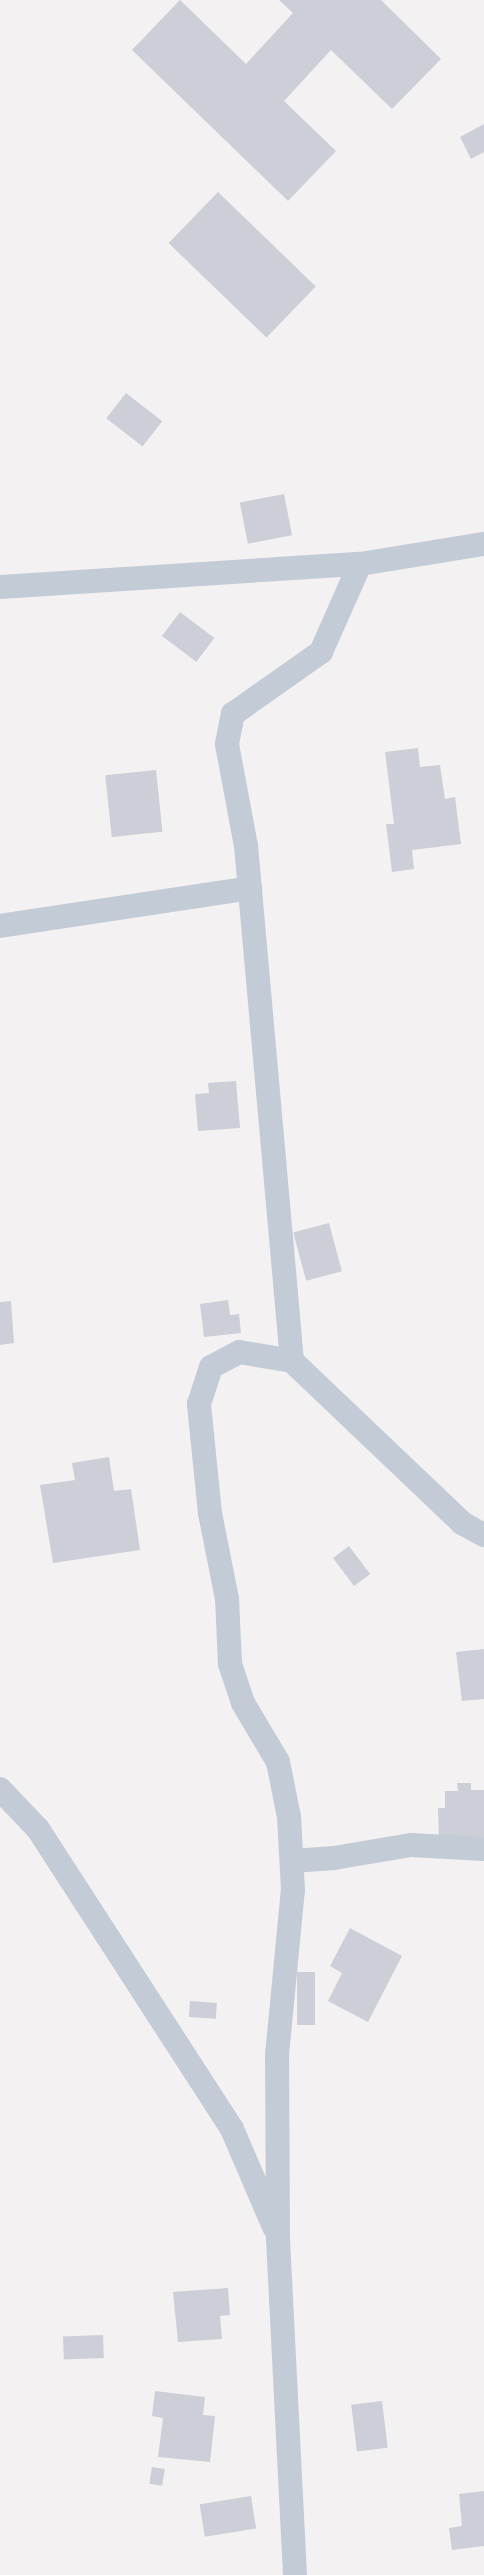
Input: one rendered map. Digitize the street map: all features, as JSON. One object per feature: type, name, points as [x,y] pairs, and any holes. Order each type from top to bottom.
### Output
[{"type":"street","points":[[0,587],[360,564],[484,544]]},
{"type":"street","points":[[292,1361],[250,888],[227,744],[233,714],[321,652],[360,564]]},
{"type":"street","points":[[0,926],[250,888]]},
{"type":"street","points":[[296,2575],[279,2237],[278,2055],[293,1890],[289,1817],[278,1762],[243,1703],[230,1664],[227,1599],[210,1513],[199,1404],[211,1368],[239,1352],[292,1361],[462,1523],[484,1535]]},
{"type":"street","points":[[0,1789],[38,1829],[232,2129],[279,2237]]},
{"type":"street","points":[[292,1861],[334,1858],[411,1845],[484,1849]]},
{"type":"building","points":[[180,0],[246,64],[293,13],[279,0],[381,0],[441,59],[392,109],[331,50],[284,101],[336,151],[288,201],[132,50]]},
{"type":"building","points":[[484,124],[484,152],[471,159],[460,137]]},
{"type":"building","points":[[218,192],[316,286],[267,338],[169,243]]},
{"type":"building","points":[[126,393],[162,421],[143,447],[106,418]]},
{"type":"building","points":[[284,494],[292,535],[248,544],[240,503]]},
{"type":"building","points":[[180,612],[214,638],[196,662],[162,636]]},
{"type":"building","points":[[418,748],[420,767],[440,765],[445,799],[455,797],[461,844],[412,850],[414,869],[392,872],[386,824],[394,824],[385,752]]},
{"type":"building","points":[[156,770],[162,832],[112,837],[105,775]]},
{"type":"building","points":[[236,1081],[240,1128],[198,1131],[195,1094],[209,1093],[208,1083]]},
{"type":"building","points":[[329,1223],[342,1271],[306,1281],[293,1233]]},
{"type":"building","points":[[228,1300],[230,1315],[239,1314],[241,1333],[204,1337],[200,1304]]},
{"type":"building","points":[[11,1301],[14,1343],[0,1345],[0,1302]]},
{"type":"building","points":[[109,1457],[114,1491],[131,1489],[140,1550],[53,1563],[40,1485],[75,1480],[72,1463]]},
{"type":"building","points":[[349,1546],[370,1574],[354,1586],[333,1558]]},
{"type":"building","points":[[484,1649],[484,1699],[462,1701],[456,1652]]},
{"type":"building","points":[[457,1783],[471,1783],[471,1790],[484,1790],[484,1838],[439,1840],[438,1808],[445,1808],[445,1791],[458,1791]]},
{"type":"building","points":[[350,1928],[402,1956],[368,2022],[328,2001],[342,1973],[330,1966]]},
{"type":"building","points":[[297,1972],[315,1972],[315,2025],[297,2025]]},
{"type":"building","points":[[190,2001],[217,2003],[216,2019],[189,2017]]},
{"type":"building","points":[[228,2288],[230,2315],[220,2316],[222,2339],[178,2342],[173,2292]]},
{"type":"building","points":[[103,2335],[104,2358],[64,2359],[63,2336]]},
{"type":"building","points":[[155,2391],[205,2397],[203,2415],[215,2416],[210,2462],[158,2457],[163,2418],[152,2416]]},
{"type":"building","points":[[382,2401],[388,2448],[357,2451],[351,2405]]},
{"type":"building","points":[[152,2467],[165,2469],[162,2486],[149,2484]]},
{"type":"building","points":[[484,2491],[484,2546],[452,2550],[449,2528],[462,2526],[459,2494]]},
{"type":"building","points":[[251,2496],[256,2529],[205,2537],[200,2504]]}]
